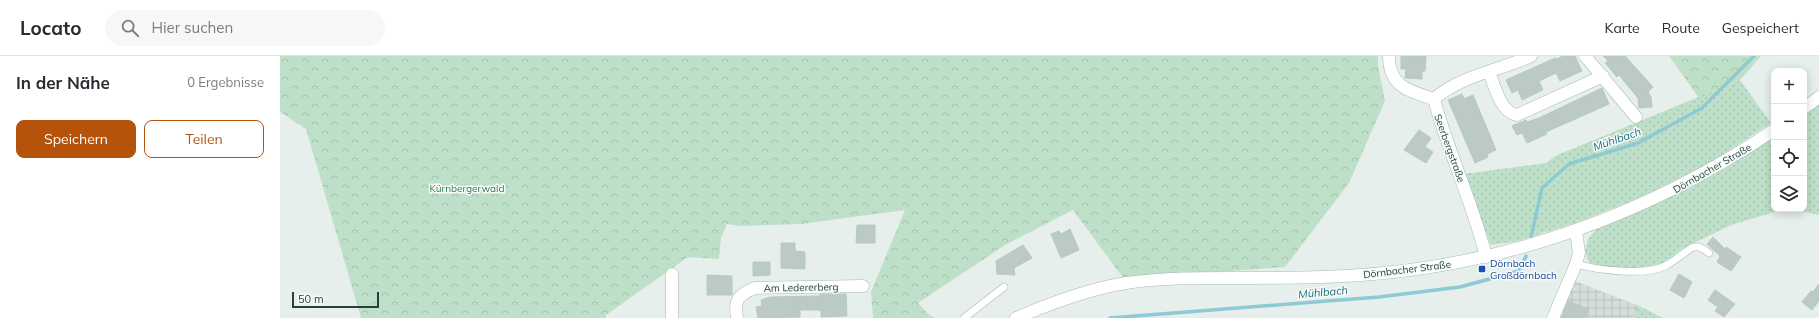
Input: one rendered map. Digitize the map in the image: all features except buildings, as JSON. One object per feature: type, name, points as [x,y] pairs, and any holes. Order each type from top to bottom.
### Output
[{"type":"street","points":[[1390,56],[1391,73],[1395,81],[1404,88],[1434,99],[1453,84],[1531,56]]},
{"type":"street","points":[[1585,56],[1636,117]]},
{"type":"street","points":[[1489,72],[1505,109],[1511,114],[1517,115],[1603,76]]},
{"type":"street","points":[[1807,106],[1819,97]]},
{"type":"street","name":"Seerbergstraße","points":[[1434,99],[1440,121],[1479,228],[1486,257]]},
{"type":"street","name":"Dörnbacher Straße","points":[[1016,318],[1063,300],[1126,283],[1166,279],[1289,278],[1377,273],[1428,268],[1486,257],[1576,231],[1617,216],[1685,184],[1744,150],[1771,132]]},
{"type":"street","points":[[1553,318],[1576,264],[1579,253],[1576,231]]},
{"type":"street","points":[[672,274],[672,318]]},
{"type":"street","name":"Am Ledererberg","points":[[737,318],[737,300],[744,293],[755,288],[863,286]]},
{"type":"lane","points":[[1576,264],[1603,270],[1644,271],[1664,266],[1696,246],[1701,246],[1709,253]]},
{"type":"lane","points":[[964,318],[1004,287]]},
{"type":"shaded area","points":[[1575,281],[1639,306],[1633,318],[1560,318]]},
{"type":"green space","name":"Kürnbergerwald","points":[[280,56],[1378,56],[1378,66],[1385,101],[1349,183],[1285,267],[1124,279],[1073,210],[1005,245],[918,303],[928,314],[935,318],[873,318],[871,292],[905,210],[801,224],[740,226],[727,224],[721,238],[719,259],[688,257],[606,315],[606,318],[361,318],[306,129],[280,112]]},
{"type":"green space","points":[[1669,56],[1761,56],[1740,80],[1699,98]]},
{"type":"green space","points":[[1740,80],[1771,123],[1709,163],[1641,197],[1575,223],[1518,241],[1491,245],[1463,174],[1546,163],[1555,156]]},
{"type":"green space","points":[[1819,105],[1819,215],[1806,212],[1807,212],[1807,113]]},
{"type":"green space","points":[[1771,139],[1771,212],[1774,212],[1731,225],[1682,249],[1661,265],[1634,268],[1595,266],[1588,261],[1585,252],[1588,239],[1597,229],[1648,208],[1728,167]]},
{"type":"green space","points":[[1639,306],[1663,318],[1633,318]]},
{"type":"waterway","name":"Mühlbach","points":[[1531,237],[1542,188],[1569,164],[1638,143],[1702,108],[1754,56]]},
{"type":"waterway","name":"Mühlbach","points":[[1110,318],[1379,297],[1460,287],[1519,271],[1526,256]]},
{"type":"place","name":"Dörnbach Großdörnbach","points":[[1482,269]]}]
